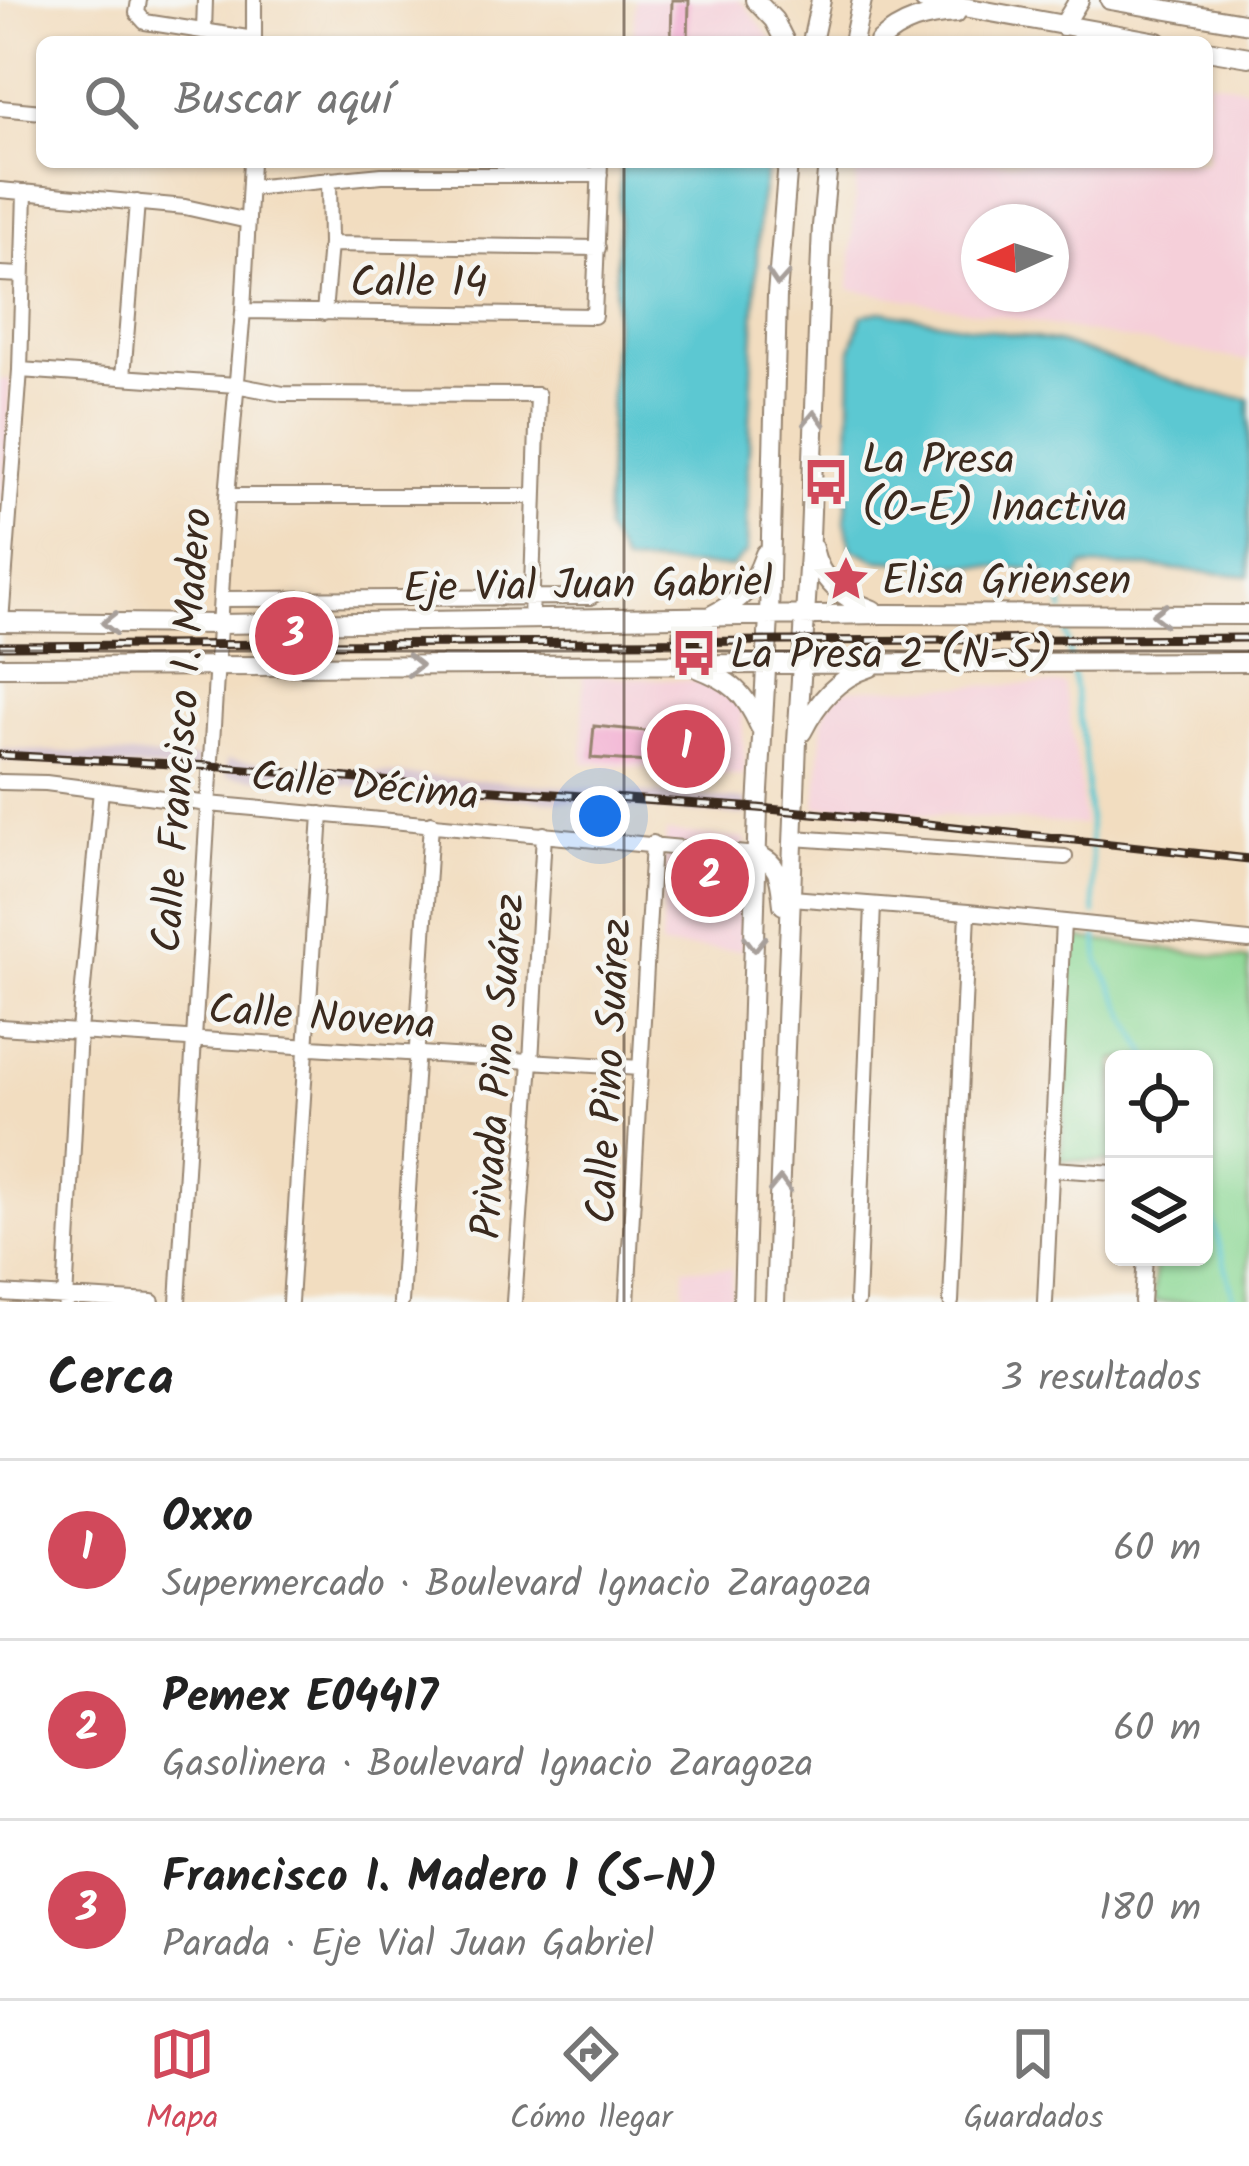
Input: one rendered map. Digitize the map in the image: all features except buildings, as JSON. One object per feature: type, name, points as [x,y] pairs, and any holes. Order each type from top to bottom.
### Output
[{"type":"main road","points":[[755,0],[782,36]]},
{"type":"main road","points":[[813,36],[821,0]]},
{"type":"main road","points":[[854,36],[862,0]]},
{"type":"main road","points":[[925,0],[1123,36]]},
{"type":"main road","points":[[1064,26],[1079,0]]},
{"type":"main road","points":[[1110,0],[1249,24]]},
{"type":"main road","points":[[885,36],[914,19],[978,12]]},
{"type":"main road","points":[[1213,51],[1249,57]]},
{"type":"main road","points":[[743,1302],[776,295],[787,168]]},
{"type":"main road","points":[[775,1302],[819,272],[828,168]]},
{"type":"main road","points":[[810,537],[816,562],[828,582],[856,604],[883,614]]},
{"type":"main road","points":[[705,618],[748,591],[770,544]]},
{"type":"main road","name":"Eje Vial Juan Gabriel","points":[[0,622],[1249,615]]},
{"type":"main road","name":"Eje Vial Juan Gabriel","points":[[0,667],[1249,662]]},
{"type":"main road","points":[[685,663],[731,683],[761,729]]},
{"type":"main road","points":[[797,742],[831,689],[884,663]]},
{"type":"main road","points":[[760,775],[779,791],[796,786]]},
{"type":"main road","points":[[757,855],[776,869],[790,939]]},
{"type":"street","points":[[139,0],[137,13],[145,22],[229,36]]},
{"type":"street","points":[[204,32],[206,0]]},
{"type":"street","points":[[254,0],[254,36]]},
{"type":"street","points":[[0,108],[36,111]]},
{"type":"street","name":"Calle Francisco I. Madero","points":[[178,1302],[251,168]]},
{"type":"street","points":[[250,188],[420,168],[600,169],[598,248],[330,244]]},
{"type":"street","points":[[324,314],[329,178]]},
{"type":"street","points":[[0,190],[185,207],[248,220]]},
{"type":"street","points":[[0,622],[20,370],[26,192]]},
{"type":"street","points":[[123,377],[136,202]]},
{"type":"street","name":"Calle 14","points":[[243,311],[594,316],[598,248]]},
{"type":"street","points":[[0,274],[22,275]]},
{"type":"street","points":[[20,370],[236,385],[283,394],[538,395],[531,621]]},
{"type":"street","points":[[227,496],[533,496]]},
{"type":"street","points":[[221,599],[532,598],[597,593]]},
{"type":"street","name":"Calle Décima","points":[[0,782],[757,855]]},
{"type":"street","points":[[65,1299],[79,1031],[101,790]]},
{"type":"street","points":[[290,1302],[320,814]]},
{"type":"street","points":[[401,1302],[430,824]]},
{"type":"street","name":"Privada Pino Suárez","points":[[514,1302],[544,834]]},
{"type":"street","points":[[794,838],[1065,857]]},
{"type":"street","name":"Calle Pino Suárez","points":[[626,1302],[653,844]]},
{"type":"street","points":[[792,898],[1249,941]]},
{"type":"street","points":[[856,1302],[873,905]]},
{"type":"street","points":[[951,1302],[968,912]]},
{"type":"street","points":[[1045,1302],[1063,922]]},
{"type":"street","name":"Calle Novena","points":[[0,1027],[640,1068]]},
{"type":"street","points":[[1052,1169],[1105,1172]]},
{"type":"street","points":[[1142,1302],[1144,1266]]},
{"type":"street","points":[[0,1293],[152,1302]]},
{"type":"shaded area","points":[[635,0],[737,0],[768,36],[633,36]]},
{"type":"shaded area","points":[[1213,81],[1249,88],[1249,361],[977,312],[1069,312],[1069,204],[961,204],[961,309],[849,289],[857,168],[1213,168]]},
{"type":"shaded area","points":[[10,379],[7,441],[0,553],[0,380]]},
{"type":"shaded area","points":[[583,675],[713,682],[742,710],[745,776],[583,763]]},
{"type":"shaded area","points":[[1064,684],[1084,825],[816,807],[823,721],[827,707],[849,689]]},
{"type":"shaded area","points":[[0,749],[198,758],[197,772],[0,760]]},
{"type":"shaded area","points":[[227,759],[747,800],[746,816],[226,776]]},
{"type":"shaded area","points":[[666,832],[745,839],[742,950],[661,947]]},
{"type":"shaded area","points":[[684,1268],[732,1269],[731,1302],[683,1302]]},
{"type":"green space","points":[[1070,937],[1249,960],[1249,1302],[1154,1302],[1155,1266],[1213,1266],[1213,1050],[1105,1050],[1105,1162],[1061,1160]]},
{"type":"water","points":[[621,168],[767,168],[759,212],[747,552],[732,567],[624,563],[605,530]]},
{"type":"water","points":[[881,311],[1057,342],[1214,394],[1249,399],[1249,576],[1083,566],[1071,592],[1049,591],[1044,570],[877,560],[851,548],[845,521],[851,350],[862,315]]},
{"type":"waterway","points":[[1060,592],[1063,611]]},
{"type":"waterway","points":[[1065,622],[1070,658]]},
{"type":"waterway","points":[[1072,669],[1085,754],[1095,914]]},
{"type":"waterway","points":[[1097,936],[1099,962],[1144,1050]]},
{"type":"waterway","points":[[1213,1220],[1235,1302]]},
{"type":"railway","points":[[0,646],[1249,638]]},
{"type":"railway","points":[[0,755],[211,766],[758,808],[1249,859]]},
{"type":"place","name":"La Presa (O-E) Inactiva","points":[[826,482]]},
{"type":"place","name":"Elisa Griensen","points":[[846,579]]},
{"type":"place","name":"Francisco I. Madero 1 (S-N)","points":[[294,636]]},
{"type":"place","name":"La Presa 2 (N-S)","points":[[694,653]]},
{"type":"place","name":"Oxxo","points":[[686,749]]},
{"type":"place","name":"Pemex E04417","points":[[710,878]]}]
